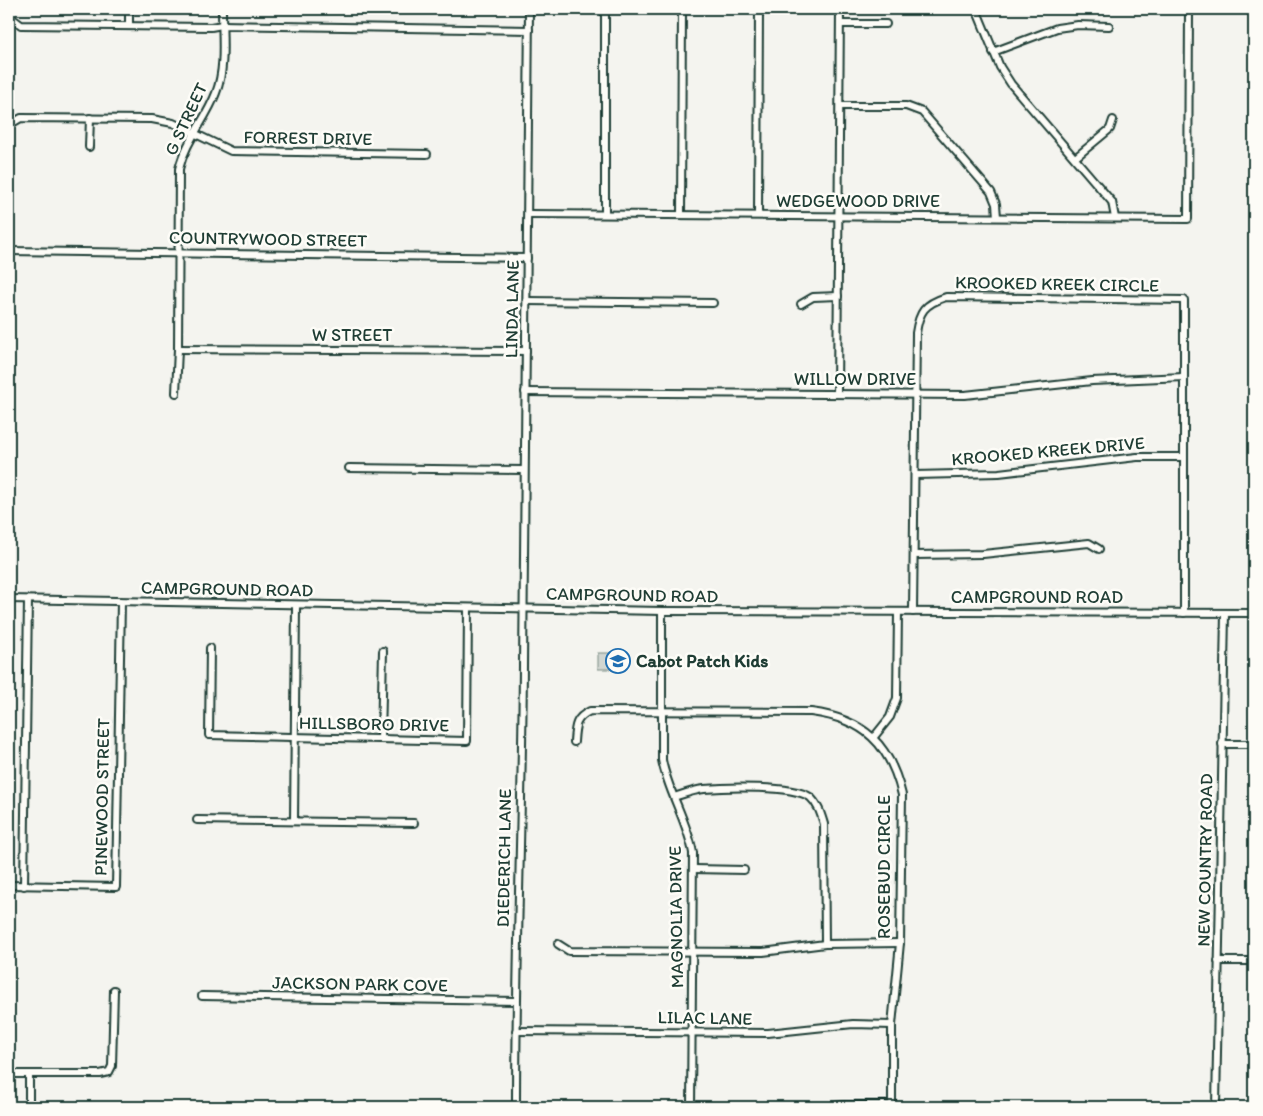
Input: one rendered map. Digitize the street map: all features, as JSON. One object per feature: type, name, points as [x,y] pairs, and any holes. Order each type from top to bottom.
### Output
[{"type":"street","points":[[129,9],[129,26]]},
{"type":"street","name":"G STREET","points":[[176,393],[179,169],[185,148],[216,94],[221,77],[222,9]]},
{"type":"street","name":"LINDA LANE","points":[[522,609],[529,214],[529,9]]},
{"type":"street","points":[[605,9],[605,214]]},
{"type":"street","points":[[681,215],[682,9]]},
{"type":"street","points":[[758,216],[759,9]]},
{"type":"street","points":[[837,394],[840,9]]},
{"type":"street","points":[[976,9],[993,52],[1011,84],[1112,202],[1115,218]]},
{"type":"street","name":"WEDGEWOOD DRIVE","points":[[529,214],[1188,219],[1189,9]]},
{"type":"street","points":[[9,16],[21,25],[211,27],[222,25],[529,30]]},
{"type":"street","points":[[840,24],[886,24]]},
{"type":"street","points":[[993,52],[1057,28],[1078,25],[1110,26]]},
{"type":"street","points":[[840,106],[906,106],[922,112],[991,192],[996,204],[997,217]]},
{"type":"street","name":"FORREST DRIVE","points":[[9,125],[21,118],[162,120],[231,151],[426,154]]},
{"type":"street","points":[[89,146],[90,118]]},
{"type":"street","points":[[1075,158],[1110,129],[1113,120]]},
{"type":"street","name":"COUNTRYWOOD STREET","points":[[9,251],[527,258]]},
{"type":"street","points":[[800,304],[813,297],[838,296]]},
{"type":"street","name":"KROOKED KREEK CIRCLE","points":[[913,612],[916,333],[919,315],[928,305],[946,298],[1184,300],[1184,613]]},
{"type":"street","points":[[526,301],[713,302]]},
{"type":"street","name":"W STREET","points":[[178,349],[526,351]]},
{"type":"street","name":"WILLOW DRIVE","points":[[526,392],[972,395],[1092,381],[1184,377]]},
{"type":"street","name":"KROOKED KREEK DRIVE","points":[[915,475],[999,473],[1137,457],[1184,456]]},
{"type":"street","points":[[349,468],[523,470]]},
{"type":"street","points":[[914,555],[983,554],[1089,543],[1099,548]]},
{"type":"street","name":"CAMPGROUND ROAD","points":[[9,599],[296,606],[662,611],[1254,613]]},
{"type":"street","points":[[24,886],[28,600]]},
{"type":"street","name":"PINEWOOD STREET","points":[[9,885],[116,887],[121,602]]},
{"type":"street","points":[[294,821],[296,606]]},
{"type":"street","name":"HILLSBORO DRIVE","points":[[210,648],[209,735],[467,741],[468,608]]},
{"type":"street","name":"DIEDERICH LANE","points":[[516,1107],[522,609]]},
{"type":"street","name":"MAGNOLIA DRIVE","points":[[662,611],[660,712],[662,760],[665,776],[690,836],[694,869],[691,1107]]},
{"type":"street","points":[[574,742],[575,724],[580,716],[590,711],[811,712],[844,718],[874,737],[890,718],[897,698],[898,612]]},
{"type":"street","name":"NEW COUNTRY ROAD","points":[[1216,1107],[1225,614]]},
{"type":"street","points":[[381,739],[383,651]]},
{"type":"street","name":"ROSEBUD CIRCLE","points":[[874,737],[889,757],[897,774],[902,795],[900,943],[892,1025],[892,1106]]},
{"type":"street","points":[[1222,744],[1254,744]]},
{"type":"street","points":[[674,797],[702,789],[772,789],[796,791],[810,798],[820,810],[824,824],[825,944]]},
{"type":"street","points":[[197,820],[414,823]]},
{"type":"street","points":[[694,869],[744,870]]},
{"type":"street","points":[[558,944],[569,951],[763,952],[825,944],[900,943]]},
{"type":"street","points":[[1218,961],[1254,961]]},
{"type":"street","points":[[9,1074],[100,1074],[109,1072],[112,1066],[114,990]]},
{"type":"street","name":"JACKSON PARK COVE","points":[[202,996],[516,1001]]},
{"type":"street","name":"LILAC LANE","points":[[516,1031],[768,1033],[853,1024],[892,1025]]},
{"type":"street","points":[[29,1074],[29,1107]]},
{"type":"street","points":[[823,1107],[844,1105],[892,1106]]},
{"type":"shaded area","points":[[598,653],[613,653],[613,669],[598,669]]},
{"type":"place","name":"Cabot Patch Kids","points":[[618,661]]}]
